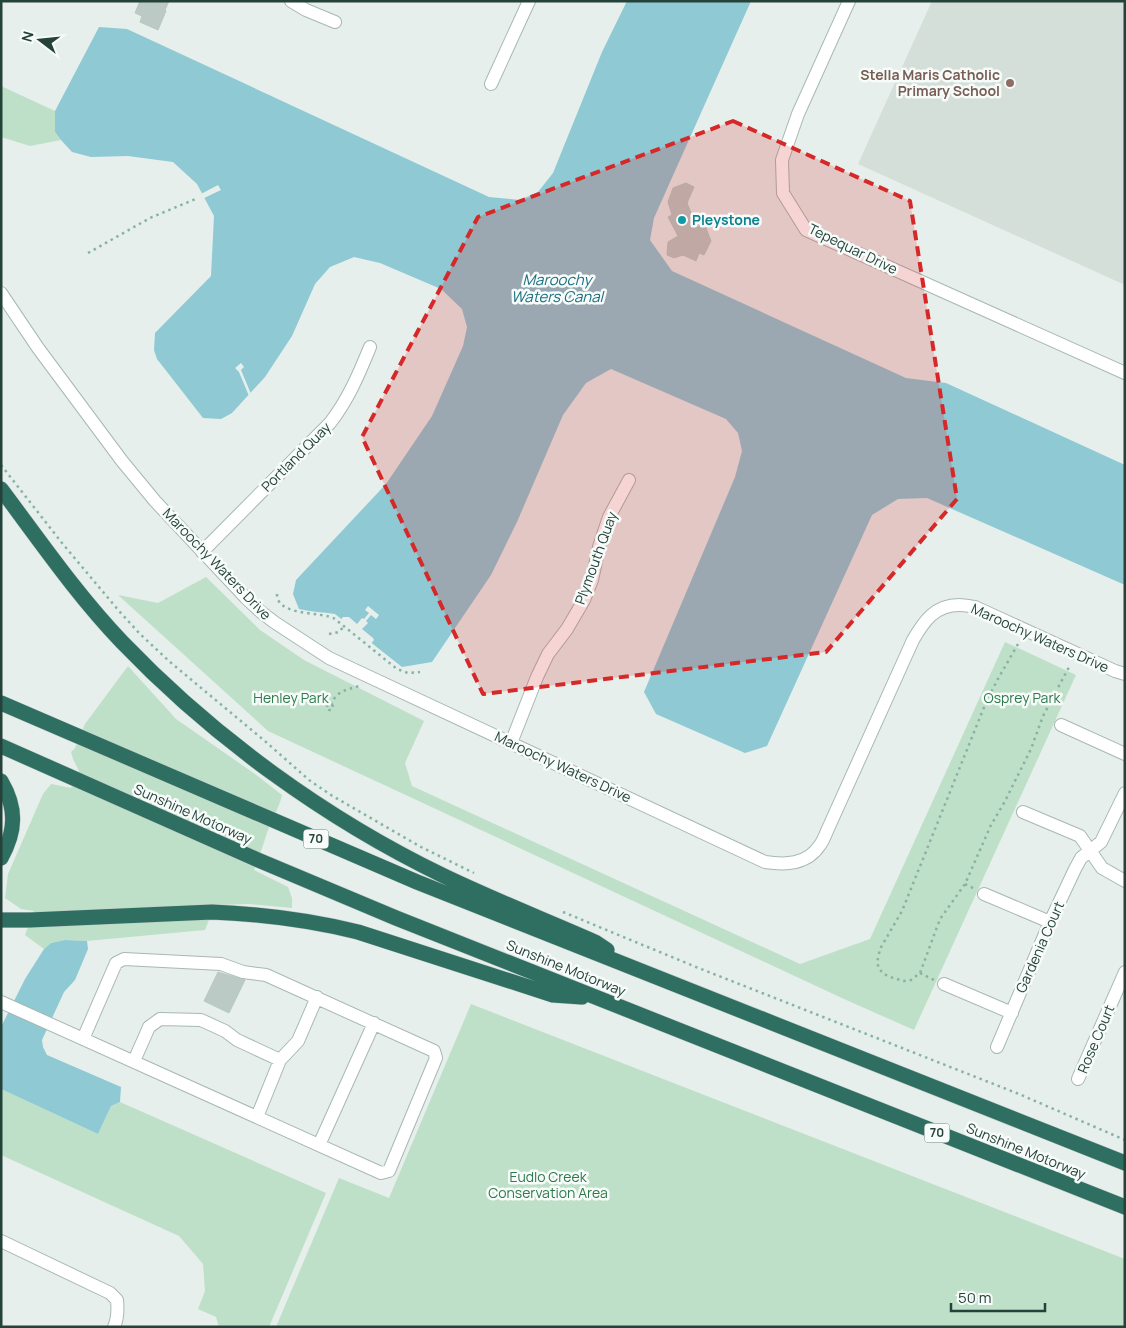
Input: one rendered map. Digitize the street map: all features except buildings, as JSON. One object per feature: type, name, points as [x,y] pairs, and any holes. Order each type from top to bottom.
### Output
[{"type":"highway","points":[[1,489],[68,578],[121,641],[175,694],[236,745],[316,802],[360,830],[443,875],[487,896],[595,942],[633,968]]},
{"type":"highway","name":"Sunshine Motorway","points":[[1,703],[417,882],[1125,1163]]},
{"type":"highway","name":"Sunshine Motorway","points":[[1,746],[258,860],[396,918],[1125,1207]]},
{"type":"highway","points":[[1,781],[9,795],[13,824],[11,837],[1,858]]},
{"type":"highway","points":[[1,920],[212,912],[275,916],[358,932],[553,995],[596,998]]},
{"type":"street","points":[[291,1],[306,10],[335,22]]},
{"type":"street","points":[[491,84],[529,1]]},
{"type":"street","name":"Tepequar Drive","points":[[849,1],[798,114],[782,160],[783,192],[806,230],[1125,373]]},
{"type":"street","name":"Maroochy Waters Drive","points":[[1,294],[38,348],[122,461],[155,501],[246,598],[274,622],[329,658],[764,862],[780,865],[794,863],[809,856],[819,846],[922,623],[938,609],[958,605],[974,607],[1125,674]]},
{"type":"street","name":"Portland Quay","points":[[202,552],[330,423],[340,410],[352,388],[370,347]]},
{"type":"street","name":"Plymouth Quay","points":[[511,743],[548,654],[567,629],[584,600],[592,580],[599,547],[609,517],[628,480]]},
{"type":"street","points":[[1061,725],[1125,754]]},
{"type":"street","name":"Gardenia Court","points":[[997,1047],[1050,922],[1075,869],[1081,858],[1101,842],[1125,793]]},
{"type":"street","points":[[1024,812],[1080,836],[1102,868],[1125,881]]},
{"type":"street","points":[[984,894],[1050,922]]},
{"type":"street","points":[[3,1003],[83,1039],[134,1061],[381,1173],[389,1170],[436,1058],[434,1051],[317,997],[266,975],[243,972],[221,964],[124,959],[116,963],[83,1039]]},
{"type":"street","name":"Rose Court","points":[[1078,1079],[1125,972]]},
{"type":"street","points":[[944,984],[1012,1013]]},
{"type":"street","points":[[257,1117],[280,1060],[298,1041],[317,997]]},
{"type":"street","points":[[134,1061],[150,1027],[160,1019],[201,1020],[226,1031],[237,1040],[280,1060]]},
{"type":"street","points":[[319,1145],[374,1023]]},
{"type":"street","points":[[1,1240],[110,1293],[117,1300],[117,1322],[114,1327]]},
{"type":"path","points":[[88,253],[150,218],[198,198]]},
{"type":"path","points":[[1,465],[112,604],[170,662],[309,780],[331,795],[414,843],[480,876]]},
{"type":"path","points":[[278,594],[278,600],[291,609],[305,614],[331,616],[397,669],[408,673],[420,672]]},
{"type":"path","points":[[329,634],[339,632],[344,626]]},
{"type":"path","points":[[1018,644],[987,700],[902,910],[880,949],[877,963],[884,974],[904,981],[912,980],[920,973],[940,920],[965,884],[991,824],[1004,803],[1030,749],[1043,716],[1069,667]]},
{"type":"path","points":[[331,704],[341,691],[360,686]]},
{"type":"path","points":[[561,911],[696,967],[1019,1094],[1125,1140]]},
{"type":"highlighted area","points":[[733,121],[910,201],[957,499],[826,652],[483,694],[362,437],[478,217]]},
{"type":"shaded area","name":"Stella Maris Catholic Primary School","points":[[932,1],[1125,1],[1125,285],[858,164]]},
{"type":"green space","points":[[1,86],[55,111],[55,132],[61,140],[30,146],[1,137]]},
{"type":"green space","points":[[206,577],[260,630],[304,660],[424,721],[405,763],[412,786],[800,964],[870,939],[1005,642],[1076,675],[914,1030],[268,731],[118,595],[158,603]]},
{"type":"green space","points":[[128,666],[176,719],[282,795],[254,870],[288,887],[292,898],[292,908],[249,904],[215,905],[205,930],[87,941],[65,940],[51,943],[44,949],[25,935],[34,911],[21,909],[5,898],[8,874],[43,794],[51,784],[71,788],[79,771],[71,752],[75,748],[85,724]]},
{"type":"green space","name":"Eudlo Creek Conservation Area","points":[[471,1004],[1125,1259],[1125,1327],[276,1327],[339,1178],[389,1198]]},
{"type":"green space","points":[[1,1089],[98,1134],[111,1106],[120,1102],[326,1193],[269,1327],[219,1327],[216,1317],[198,1309],[205,1291],[203,1264],[179,1236],[1,1155]]},
{"type":"water","name":"Maroochy Waters Canal","points":[[627,1],[751,1],[654,218],[650,240],[672,271],[906,378],[946,383],[1125,465],[1125,585],[927,498],[898,499],[872,515],[767,746],[745,753],[656,714],[644,692],[735,477],[742,451],[738,433],[726,419],[611,369],[586,383],[563,415],[517,522],[491,575],[432,662],[402,667],[335,614],[299,609],[293,594],[296,580],[386,484],[432,416],[463,346],[467,327],[462,309],[441,289],[380,263],[354,257],[330,267],[315,284],[292,336],[265,377],[232,413],[221,419],[203,418],[157,359],[154,350],[155,333],[211,276],[214,216],[197,184],[173,162],[128,156],[91,157],[72,152],[55,132],[55,111],[99,27],[127,29],[489,197],[520,200],[538,192],[553,173],[602,52]]},
{"type":"water","points":[[65,940],[87,941],[88,949],[75,980],[64,992],[42,1040],[43,1047],[47,1055],[121,1087],[120,1102],[111,1106],[98,1134],[1,1089],[1,1027],[25,979],[44,949],[51,943]]},
{"type":"pier","points":[[218,185],[221,190],[202,199],[199,195]]},
{"type":"pier","points":[[241,363],[244,367],[241,370],[251,394],[249,396],[239,372],[235,368]]},
{"type":"pier","points":[[368,606],[379,615],[376,619],[371,615],[366,621],[368,623],[362,629],[374,640],[370,645],[340,621],[343,617],[349,617],[357,624],[369,613],[365,610]]},
{"type":"place","name":"Stella Maris Catholic Primary School","points":[[1010,83]]},
{"type":"place","name":"Pleystone","points":[[682,220]]},
{"type":"park label","name":"Henley Park","points":[[291,698]]},
{"type":"park label","name":"Osprey Park","points":[[1022,698]]}]
